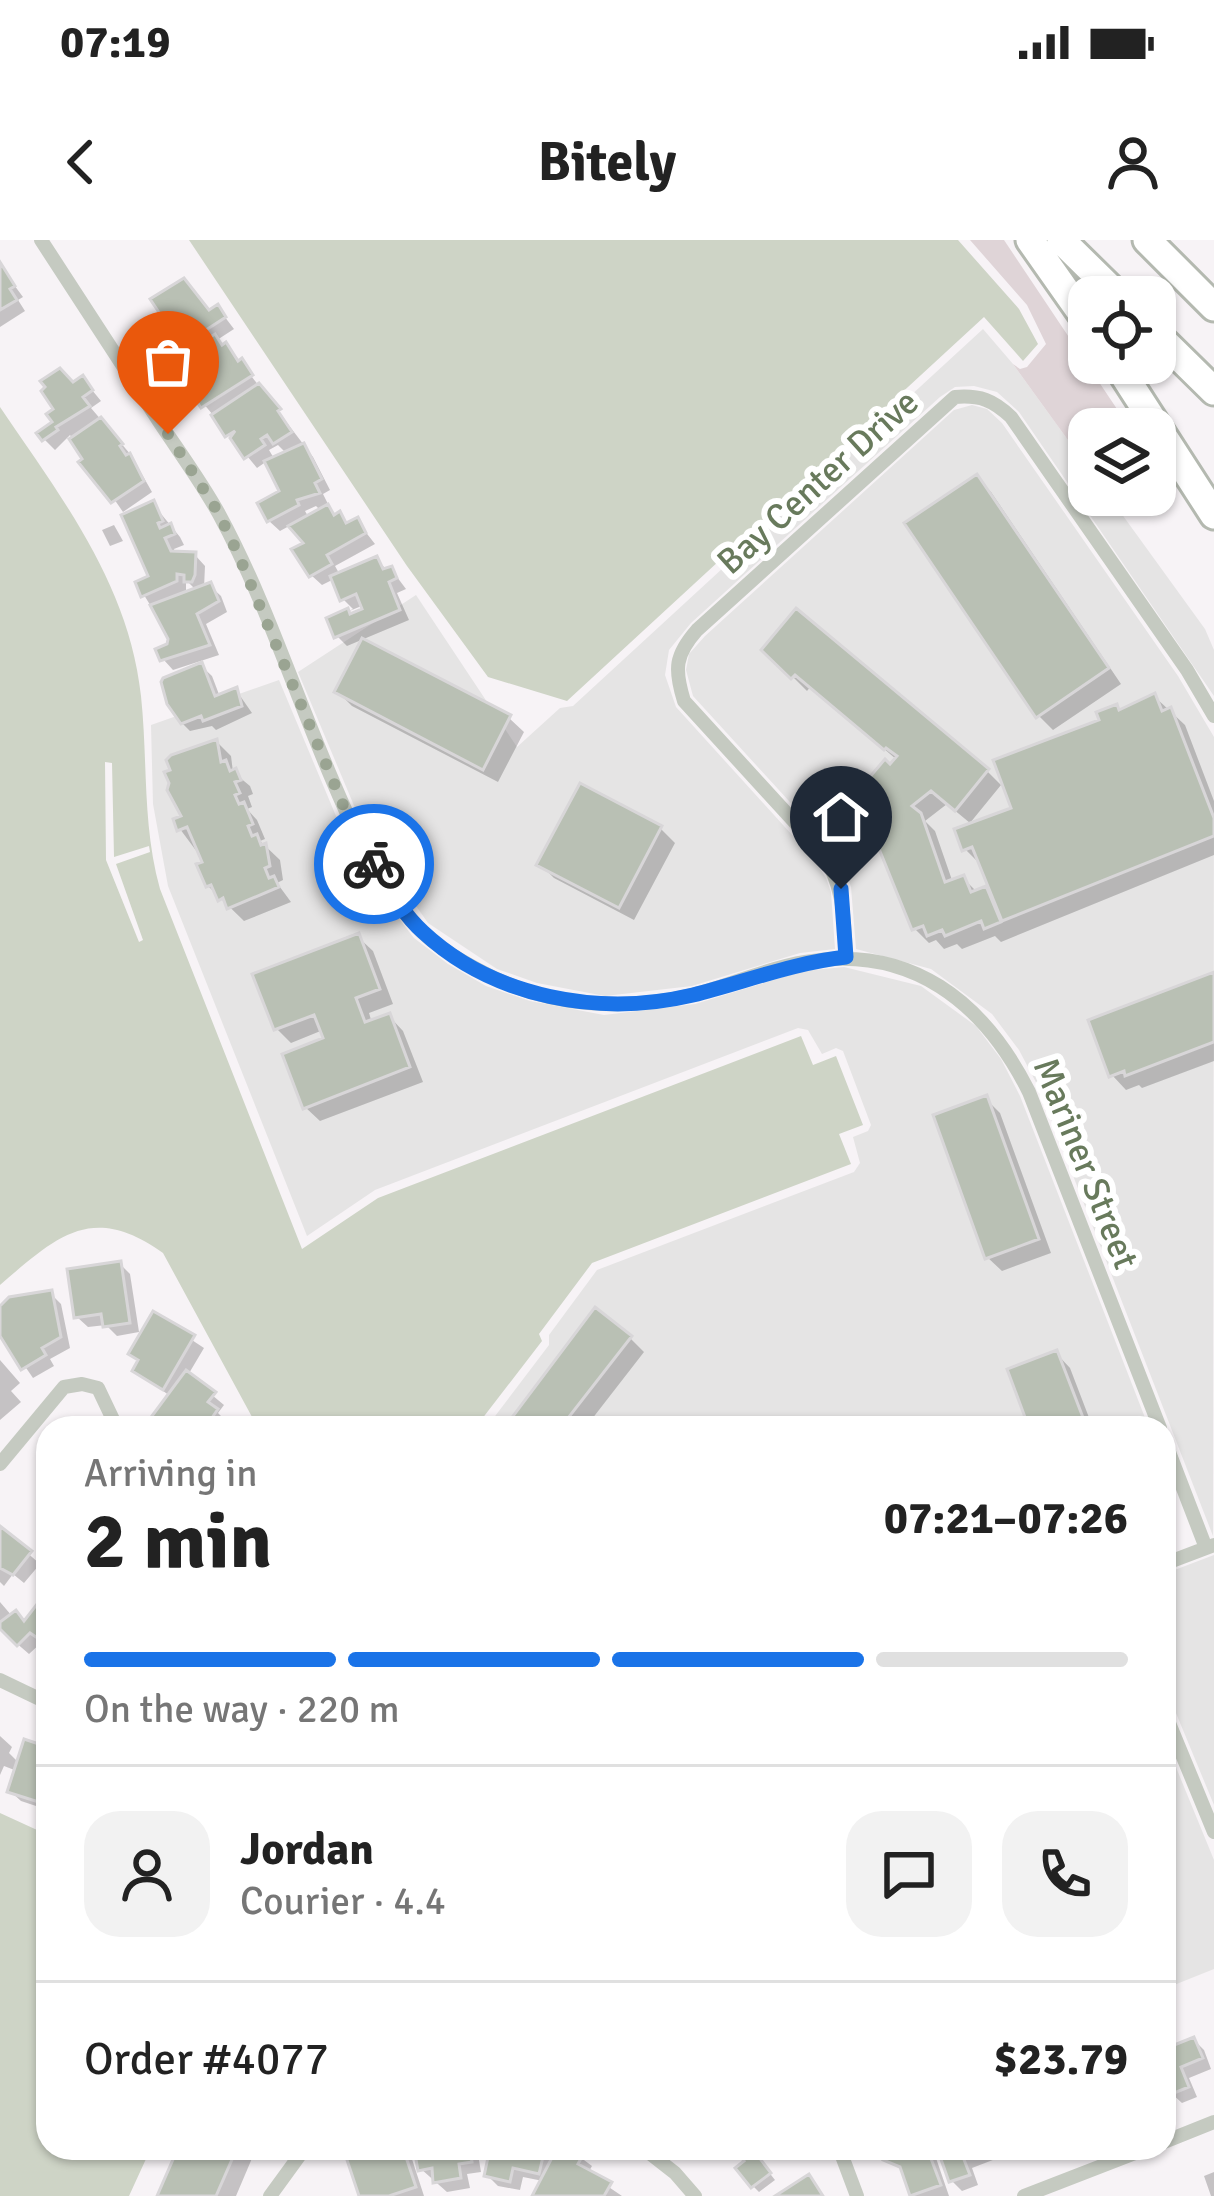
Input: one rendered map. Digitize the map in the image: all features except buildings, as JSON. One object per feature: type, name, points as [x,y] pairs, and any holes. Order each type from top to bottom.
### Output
[{"type":"highway","points":[[1030,240],[1068,294]]},
{"type":"highway","points":[[1061,240],[1098,276]]},
{"type":"highway","points":[[1147,240],[1214,307]]},
{"type":"highway","points":[[1176,354],[1214,391]]},
{"type":"highway","points":[[1130,384],[1214,515]]},
{"type":"street","name":"Mariner Street","points":[[41,240],[218,512],[346,812],[394,897],[421,930],[492,978],[533,992],[604,1006],[694,995],[802,962],[846,957],[927,978],[984,1019],[1010,1054],[1155,1416]]},
{"type":"street","name":"Bay Center Drive","points":[[846,957],[836,873],[684,701],[675,672],[679,651],[955,397],[993,400],[1011,417],[1214,716]]},
{"type":"street","points":[[40,1416],[64,1387],[82,1384],[98,1388],[111,1416]]},
{"type":"street","points":[[0,1464],[36,1421]]},
{"type":"street","points":[[1176,1466],[1210,1546],[1176,1559]]},
{"type":"street","points":[[0,1680],[36,1696]]},
{"type":"street","points":[[1176,1740],[1214,1832]]},
{"type":"street","points":[[1176,2137],[1214,2122]]},
{"type":"street","points":[[270,2196],[296,2160]]},
{"type":"street","points":[[658,2160],[695,2196]]},
{"type":"street","points":[[843,2160],[857,2196]]},
{"type":"street","points":[[1024,2196],[1117,2160]]},
{"type":"shaded area","points":[[189,240],[958,240],[1019,309],[1038,344],[1023,361],[984,317],[567,701],[488,677],[407,566]]},
{"type":"shaded area","points":[[970,240],[1004,240],[1068,336],[1068,384],[1100,384],[1116,408],[1068,408],[1068,440],[1013,364],[1027,367],[1046,344],[1027,305]]},
{"type":"shaded area","points":[[983,329],[1068,440],[1068,483],[1019,412],[997,392],[955,387],[691,623],[669,650],[665,675],[676,707],[826,878],[835,949],[800,953],[692,986],[605,996],[537,983],[497,969],[428,923],[376,849],[298,672],[416,595],[517,747],[560,708],[573,706]]},
{"type":"shaded area","points":[[972,405],[987,409],[1002,423],[1178,676],[1214,737],[1213,1536],[1176,1441],[1176,1416],[1166,1416],[1039,1088],[1019,1050],[992,1014],[931,969],[856,949],[851,887],[844,868],[830,846],[693,696],[686,670],[689,654],[705,636],[954,410]]},
{"type":"shaded area","points":[[0,407],[89,543],[122,616],[141,696],[148,817],[160,889],[302,1249],[378,1198],[801,1036],[813,1065],[836,1056],[863,1125],[839,1134],[851,1164],[592,1263],[539,1334],[542,1341],[484,1416],[251,1416],[163,1253],[116,1230],[95,1228],[58,1240],[0,1285]]},
{"type":"shaded area","points":[[1090,516],[1123,516],[1205,629],[1214,650],[1214,696]]},
{"type":"shaded area","points":[[279,680],[336,816],[386,902],[414,938],[486,986],[530,1001],[604,1015],[695,1004],[803,971],[844,967],[921,986],[976,1026],[1001,1059],[1020,1096],[1144,1416],[495,1416],[597,1270],[854,1172],[860,1163],[853,1137],[871,1125],[843,1051],[836,1048],[822,1054],[808,1030],[798,1028],[375,1190],[307,1236],[168,886],[153,804],[151,725]]},
{"type":"shaded area","points":[[1214,1555],[1214,1805],[1176,1713],[1176,1569]]},
{"type":"shaded area","points":[[1176,1767],[1214,1860],[1214,1969],[1176,1984]]},
{"type":"shaded area","points":[[0,1813],[36,1830],[36,2160],[146,2160],[129,2196],[0,2196]]},
{"type":"pier","points":[[105,762],[112,763],[114,857],[149,846],[150,852],[116,864],[143,940],[139,942],[106,860]]},
{"type":"way so far","points":[[168,434],[218,512],[346,812],[374,864]]},
{"type":"route","points":[[374,864],[421,930],[455,957],[492,978],[533,992],[604,1006],[694,995],[802,962],[846,957],[841,889]]}]
